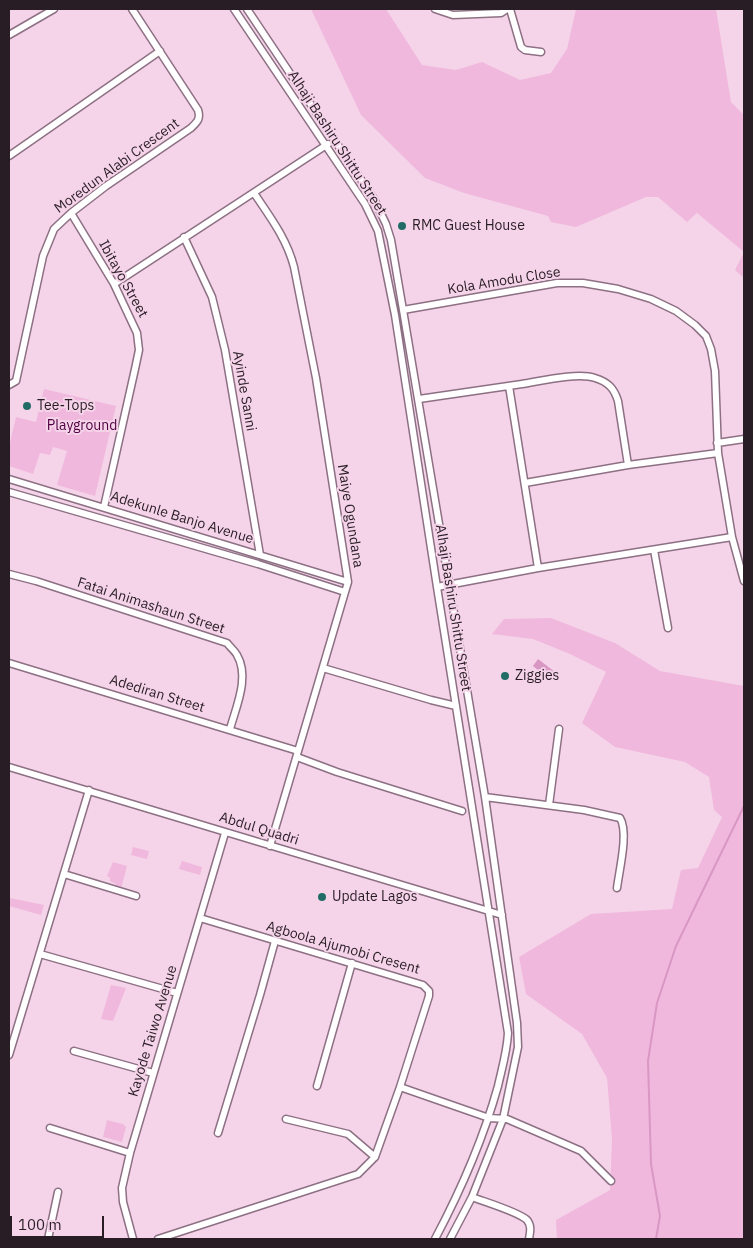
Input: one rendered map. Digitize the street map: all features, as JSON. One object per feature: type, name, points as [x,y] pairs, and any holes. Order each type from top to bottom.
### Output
[{"type":"street","points":[[9,35],[54,9]]},
{"type":"street","name":"Moredun Alabi Crescent","points":[[9,385],[16,381],[43,256],[54,229],[71,213],[190,128],[197,122],[200,116],[198,110],[132,9]]},
{"type":"street","name":"Alhaji Bashiru Shittu Street","points":[[234,9],[365,204],[378,231],[395,315],[436,587],[508,1033],[507,1049],[489,1118],[459,1194],[435,1239]]},
{"type":"street","name":"Alhaji Bashiru Shittu Street","points":[[247,9],[374,200],[386,224],[391,240],[485,797],[517,1023],[518,1047],[503,1119],[472,1197],[450,1239]]},
{"type":"street","points":[[435,9],[453,14],[500,13],[509,9],[521,47],[526,50],[541,52]]},
{"type":"street","points":[[9,156],[160,51]]},
{"type":"street","points":[[114,284],[335,140]]},
{"type":"street","name":"Maiye Ogundana","points":[[254,193],[291,253],[316,378],[348,582],[270,846]]},
{"type":"street","name":"Ibitayo Street","points":[[71,213],[114,284],[137,333],[139,350],[104,507]]},
{"type":"street","name":"Ayinde Sanni","points":[[184,237],[212,297],[221,333],[260,555]]},
{"type":"street","name":"Kola Amodu Close","points":[[404,310],[557,284],[583,283],[618,288],[651,300],[676,311],[696,325],[706,336],[711,349],[715,371],[718,453],[732,537],[744,580]]},
{"type":"street","points":[[419,399],[584,376],[594,377],[609,384],[615,392],[628,465]]},
{"type":"street","points":[[509,386],[526,483],[538,568]]},
{"type":"street","points":[[717,442],[744,439]]},
{"type":"street","points":[[526,483],[628,465],[718,453]]},
{"type":"street","name":"Adekunle Banjo Avenue","points":[[9,479],[348,582]]},
{"type":"street","name":"Adekunle Banjo Avenue","points":[[9,492],[258,564],[346,592]]},
{"type":"street","points":[[436,587],[538,568],[732,537]]},
{"type":"street","points":[[654,550],[668,628]]},
{"type":"street","name":"Fatai Animashaun Street","points":[[9,574],[46,584],[226,643],[237,654],[242,666],[242,682],[230,729]]},
{"type":"street","name":"Adediran Street","points":[[9,662],[230,729],[297,754],[337,772],[462,811]]},
{"type":"street","points":[[323,668],[456,706]]},
{"type":"street","points":[[549,805],[559,729]]},
{"type":"street","name":"Abdul Quadri","points":[[9,767],[502,915]]},
{"type":"street","points":[[9,1055],[11,1041],[40,954],[89,790]]},
{"type":"street","points":[[485,797],[549,805],[620,818],[624,826],[624,836],[617,888]]},
{"type":"street","name":"Kayode Taiwo Avenue","points":[[133,1239],[123,1202],[122,1188],[152,1073],[225,832]]},
{"type":"street","points":[[64,874],[136,896]]},
{"type":"street","name":"Agboola Ajumobi Cresent","points":[[158,1239],[358,1174],[375,1157],[400,1087],[429,991],[423,985],[200,918]]},
{"type":"street","points":[[218,1133],[275,941]]},
{"type":"street","points":[[40,954],[177,993]]},
{"type":"street","points":[[317,1086],[352,963]]},
{"type":"street","points":[[74,1051],[152,1073]]},
{"type":"street","points":[[400,1087],[489,1118],[507,1119],[581,1151],[611,1182]]},
{"type":"street","points":[[286,1119],[342,1132],[353,1138],[375,1157]]},
{"type":"street","points":[[50,1128],[130,1153]]},
{"type":"street","points":[[48,1239],[58,1192]]},
{"type":"street","points":[[472,1197],[527,1220],[531,1230],[528,1239]]},
{"type":"green space","points":[[311,9],[386,9],[422,65],[456,70],[482,62],[520,80],[551,73],[567,49],[576,9],[716,9],[731,102],[744,115],[744,252],[697,213],[687,222],[658,197],[646,197],[576,227],[551,222],[548,216],[464,193],[425,178],[361,115]]},
{"type":"green space","points":[[744,252],[744,278],[735,270]]},
{"type":"green space","name":"Playground","points":[[44,389],[116,406],[95,496],[57,485],[67,451],[53,447],[50,455],[40,453],[33,474],[9,466],[9,447],[16,417],[36,422]]},
{"type":"green space","points":[[551,618],[615,643],[660,671],[744,686],[744,1239],[557,1239],[556,1220],[610,1190],[612,1139],[607,1078],[582,1034],[526,994],[519,957],[591,914],[672,909],[681,870],[698,868],[722,817],[714,810],[709,777],[685,762],[615,747],[582,723],[606,672],[570,654],[533,639],[492,634],[504,619]]},
{"type":"green space","points":[[133,847],[149,851],[147,859],[131,855]]},
{"type":"green space","points":[[182,861],[202,867],[200,875],[179,869]]},
{"type":"green space","points":[[113,862],[127,866],[121,889],[110,881],[110,878],[107,876]]},
{"type":"green space","points":[[10,898],[44,905],[41,915],[9,906]]},
{"type":"green space","points":[[111,985],[126,988],[113,1021],[101,1019]]},
{"type":"green space","points":[[107,1120],[123,1124],[126,1127],[122,1142],[103,1137]]},
{"type":"shaded area","points":[[538,659],[555,672],[549,679],[533,666]]},
{"type":"waterway","points":[[656,1239],[660,1216],[651,1164],[648,1061],[657,1003],[676,946],[744,806]]},
{"type":"place","name":"RMC Guest House","points":[[402,226]]},
{"type":"place","name":"Tee-Tops","points":[[27,406]]},
{"type":"place","name":"Ziggies","points":[[505,676]]},
{"type":"place","name":"Update Lagos","points":[[322,897]]}]
